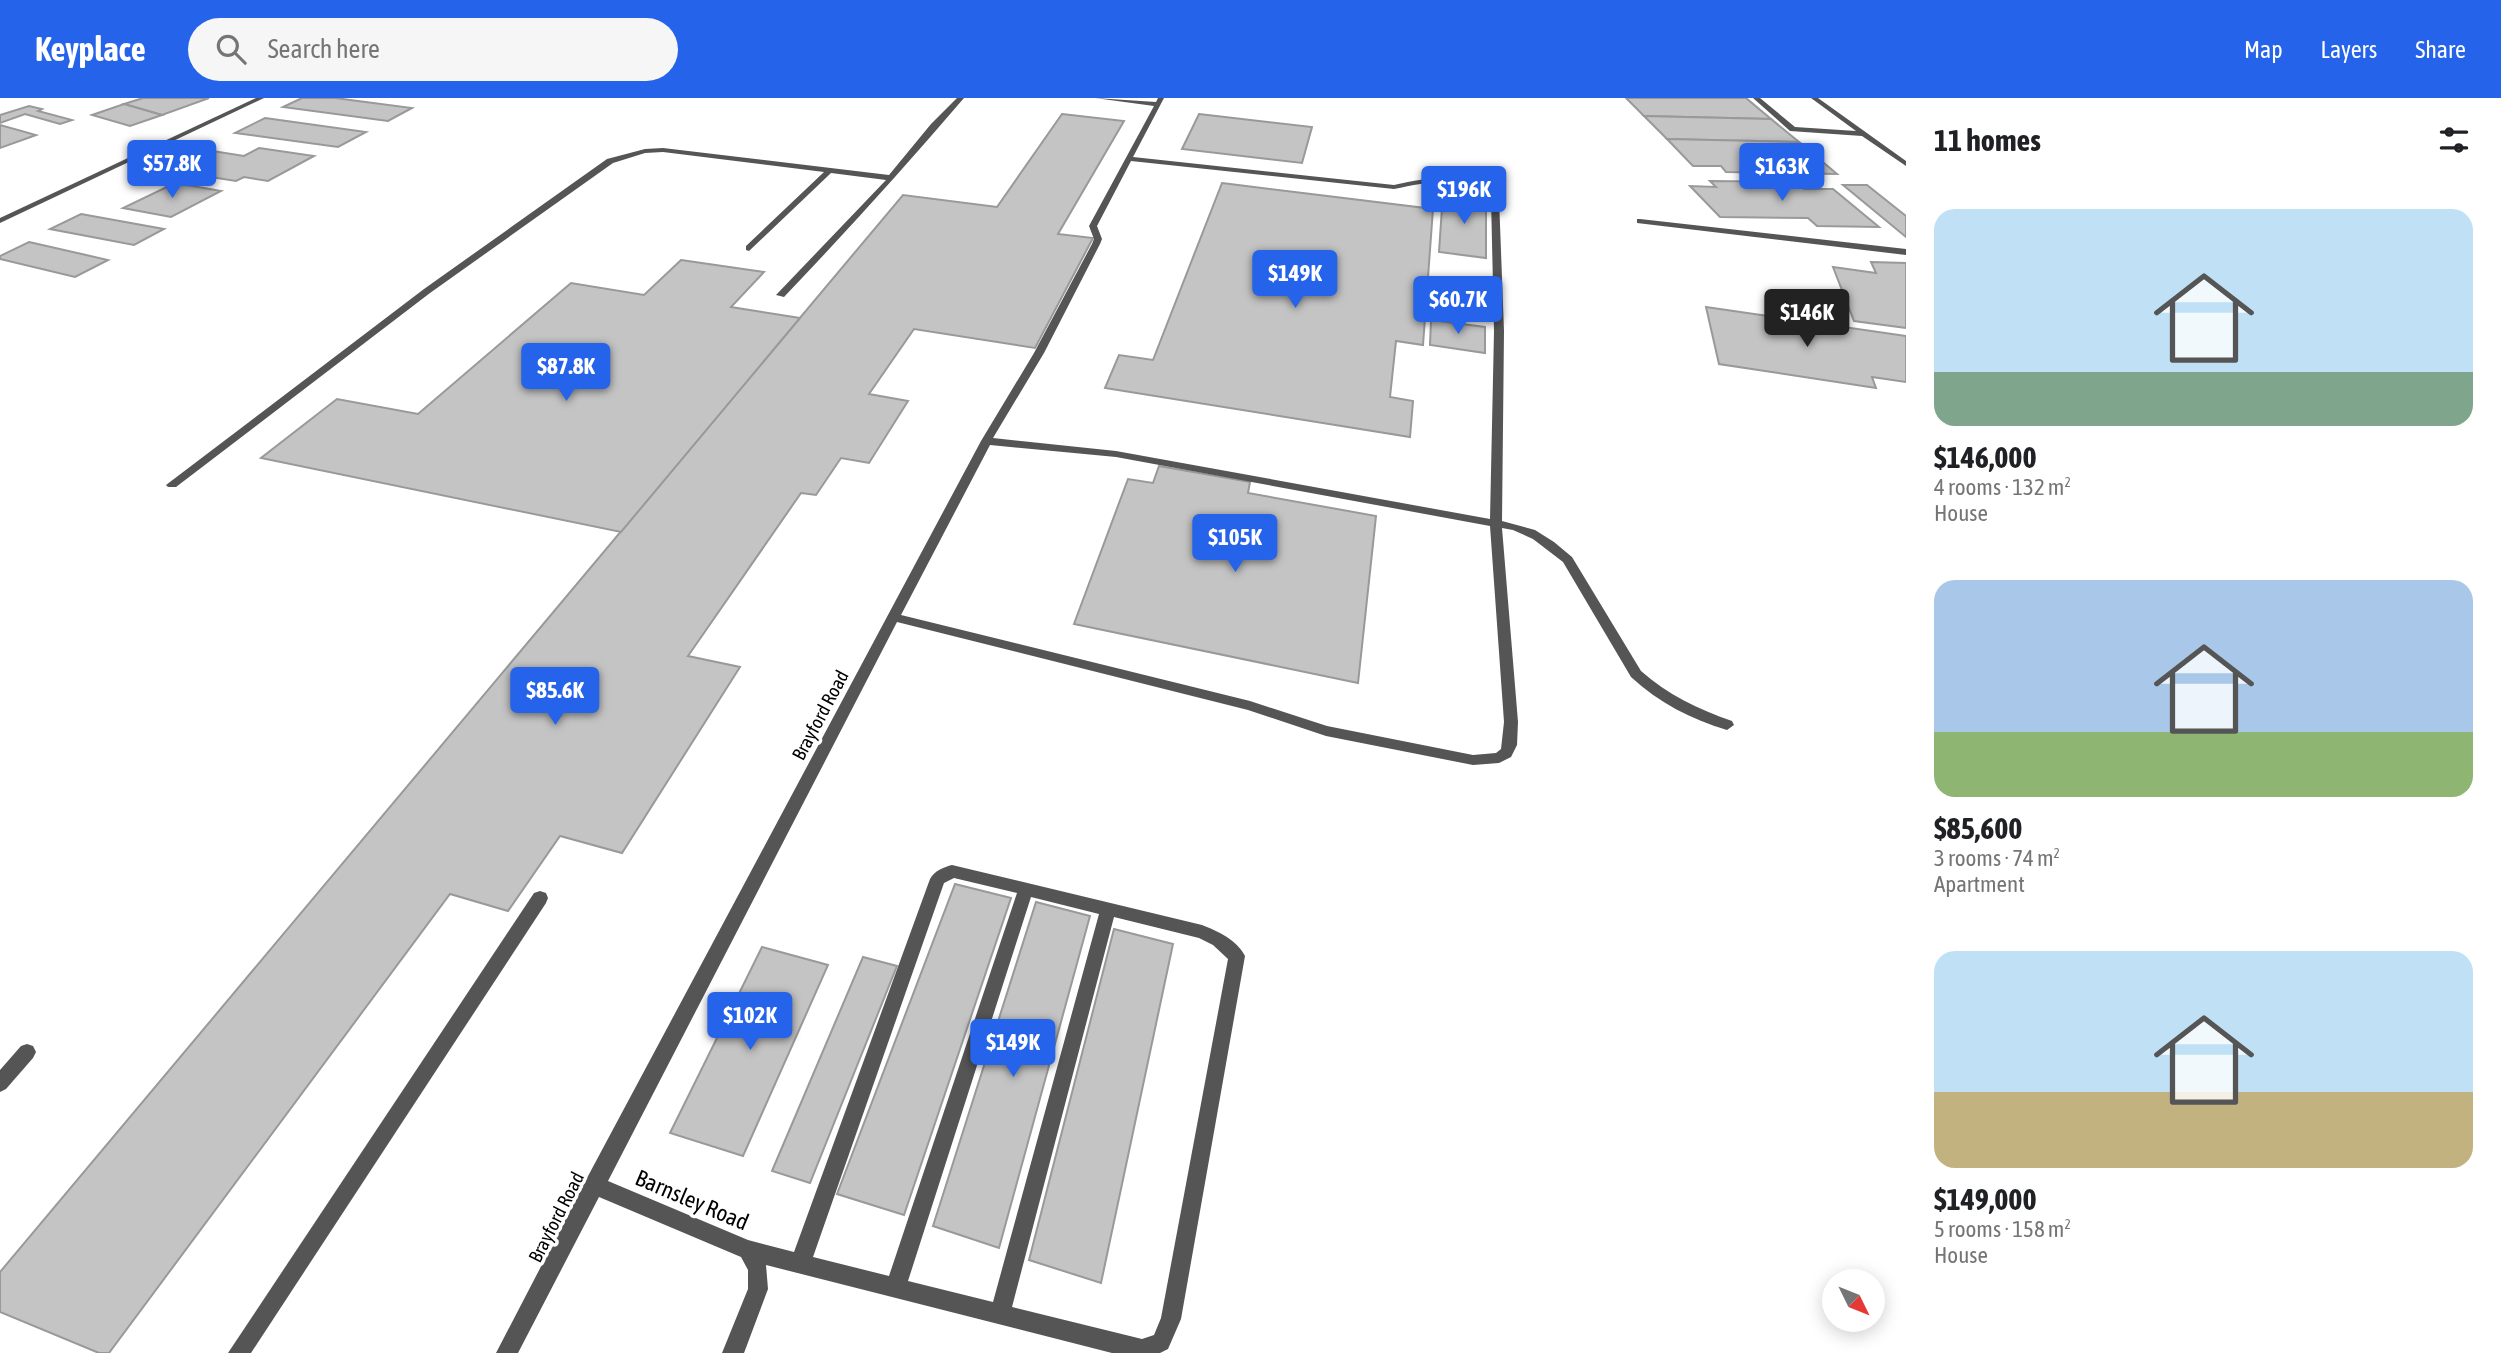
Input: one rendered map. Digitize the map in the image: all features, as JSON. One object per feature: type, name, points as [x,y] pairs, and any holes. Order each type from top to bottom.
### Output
[{"type":"lane","points":[[0,220],[261,98]]},
{"type":"lane","points":[[781,295],[891,178],[961,98]]},
{"type":"lane","points":[[1098,98],[1159,101]]},
{"type":"lane","points":[[1756,98],[1793,129],[1865,134]]},
{"type":"lane","points":[[1814,98],[1906,164]]},
{"type":"lane","name":"Brayford Road","points":[[507,1353],[986,441],[1039,353],[1096,244],[1098,239],[1093,226],[1159,101]]},
{"type":"lane","points":[[1793,129],[1856,129]]},
{"type":"lane","points":[[172,485],[427,291],[610,161],[653,150],[891,178]]},
{"type":"lane","points":[[893,617],[1250,706],[1326,731],[1473,760],[1487,761],[1506,753],[1510,745],[1511,722],[1496,524],[1499,331],[1495,198],[1492,190],[1472,182],[1436,178],[1394,187],[1129,159]]},
{"type":"lane","points":[[749,248],[829,171]]},
{"type":"lane","points":[[1640,221],[1906,252]]},
{"type":"lane","points":[[986,441],[1116,454],[1531,532],[1553,545],[1568,560],[1636,674],[1649,687],[1679,706],[1727,725]]},
{"type":"lane","points":[[748,1250],[800,1264],[895,1287],[1000,1315],[1142,1350],[1161,1342],[1171,1319],[1237,956],[1219,940],[1202,932],[953,871],[938,879],[800,1264]]},
{"type":"lane","points":[[895,1287],[1026,889]]},
{"type":"lane","points":[[239,1353],[540,898]]},
{"type":"lane","points":[[1000,1315],[1108,909]]},
{"type":"lane","points":[[0,1083],[27,1052]]},
{"type":"lane","name":"Barnsley Road","points":[[594,1185],[748,1250],[758,1269],[758,1289],[733,1353]]},
{"type":"building","points":[[143,98],[209,98],[162,115],[124,104]]},
{"type":"building","points":[[302,98],[335,98],[412,108],[388,121],[283,107]]},
{"type":"building","points":[[1626,98],[1746,98],[1771,119],[1644,116]]},
{"type":"building","points":[[124,104],[162,115],[130,126],[92,115]]},
{"type":"building","points":[[29,106],[72,120],[60,124],[25,114],[0,123],[0,115]]},
{"type":"building","points":[[1062,114],[1124,121],[1058,234],[1093,238],[1035,348],[914,329],[869,394],[908,401],[869,463],[841,458],[816,495],[801,493],[688,656],[740,667],[622,853],[560,836],[508,911],[450,894],[109,1353],[99,1353],[0,1312],[0,1272],[903,195],[997,207]]},
{"type":"building","points":[[1199,114],[1312,127],[1302,163],[1182,149]]},
{"type":"building","points":[[1644,116],[1771,119],[1799,142],[1667,139]]},
{"type":"building","points":[[265,118],[366,132],[338,147],[235,133]]},
{"type":"building","points":[[0,125],[36,135],[0,148]]},
{"type":"building","points":[[1667,139],[1799,142],[1837,174],[1726,172],[1721,166],[1693,166]]},
{"type":"building","points":[[259,148],[314,156],[268,181],[244,177],[236,181],[160,169],[200,149],[244,156]]},
{"type":"building","points":[[1710,181],[1797,182],[1804,189],[1833,189],[1879,227],[1817,226],[1808,218],[1720,217],[1690,186],[1716,187]]},
{"type":"building","points":[[175,183],[221,191],[171,217],[123,208]]},
{"type":"building","points":[[1222,183],[1433,209],[1423,345],[1396,341],[1390,397],[1413,401],[1410,437],[1105,388],[1119,355],[1153,360]]},
{"type":"building","points":[[1843,185],[1867,185],[1906,216],[1906,237]]},
{"type":"building","points":[[1443,193],[1486,198],[1486,258],[1439,252]]},
{"type":"building","points":[[81,214],[164,229],[134,245],[50,229]]},
{"type":"building","points":[[29,242],[108,260],[75,277],[0,259],[0,256]]},
{"type":"building","points":[[681,260],[764,272],[731,307],[800,318],[621,532],[261,458],[337,399],[418,414],[571,283],[644,295]]},
{"type":"building","points":[[1871,262],[1906,263],[1906,328],[1854,321],[1833,267],[1876,273]]},
{"type":"building","points":[[1706,307],[1906,336],[1906,382],[1872,377],[1876,388],[1719,364]]},
{"type":"building","points":[[1431,320],[1485,327],[1485,353],[1430,345]]},
{"type":"building","points":[[1159,466],[1250,482],[1248,493],[1376,516],[1358,683],[1074,624],[1128,479],[1153,483]]},
{"type":"building","points":[[955,884],[1011,898],[904,1215],[837,1194]]},
{"type":"building","points":[[1036,902],[1090,916],[999,1248],[933,1226]]},
{"type":"building","points":[[1114,929],[1173,944],[1101,1283],[1029,1260]]},
{"type":"building","points":[[762,947],[828,965],[743,1156],[670,1133]]},
{"type":"building","points":[[863,957],[897,966],[810,1183],[772,1171]]}]
